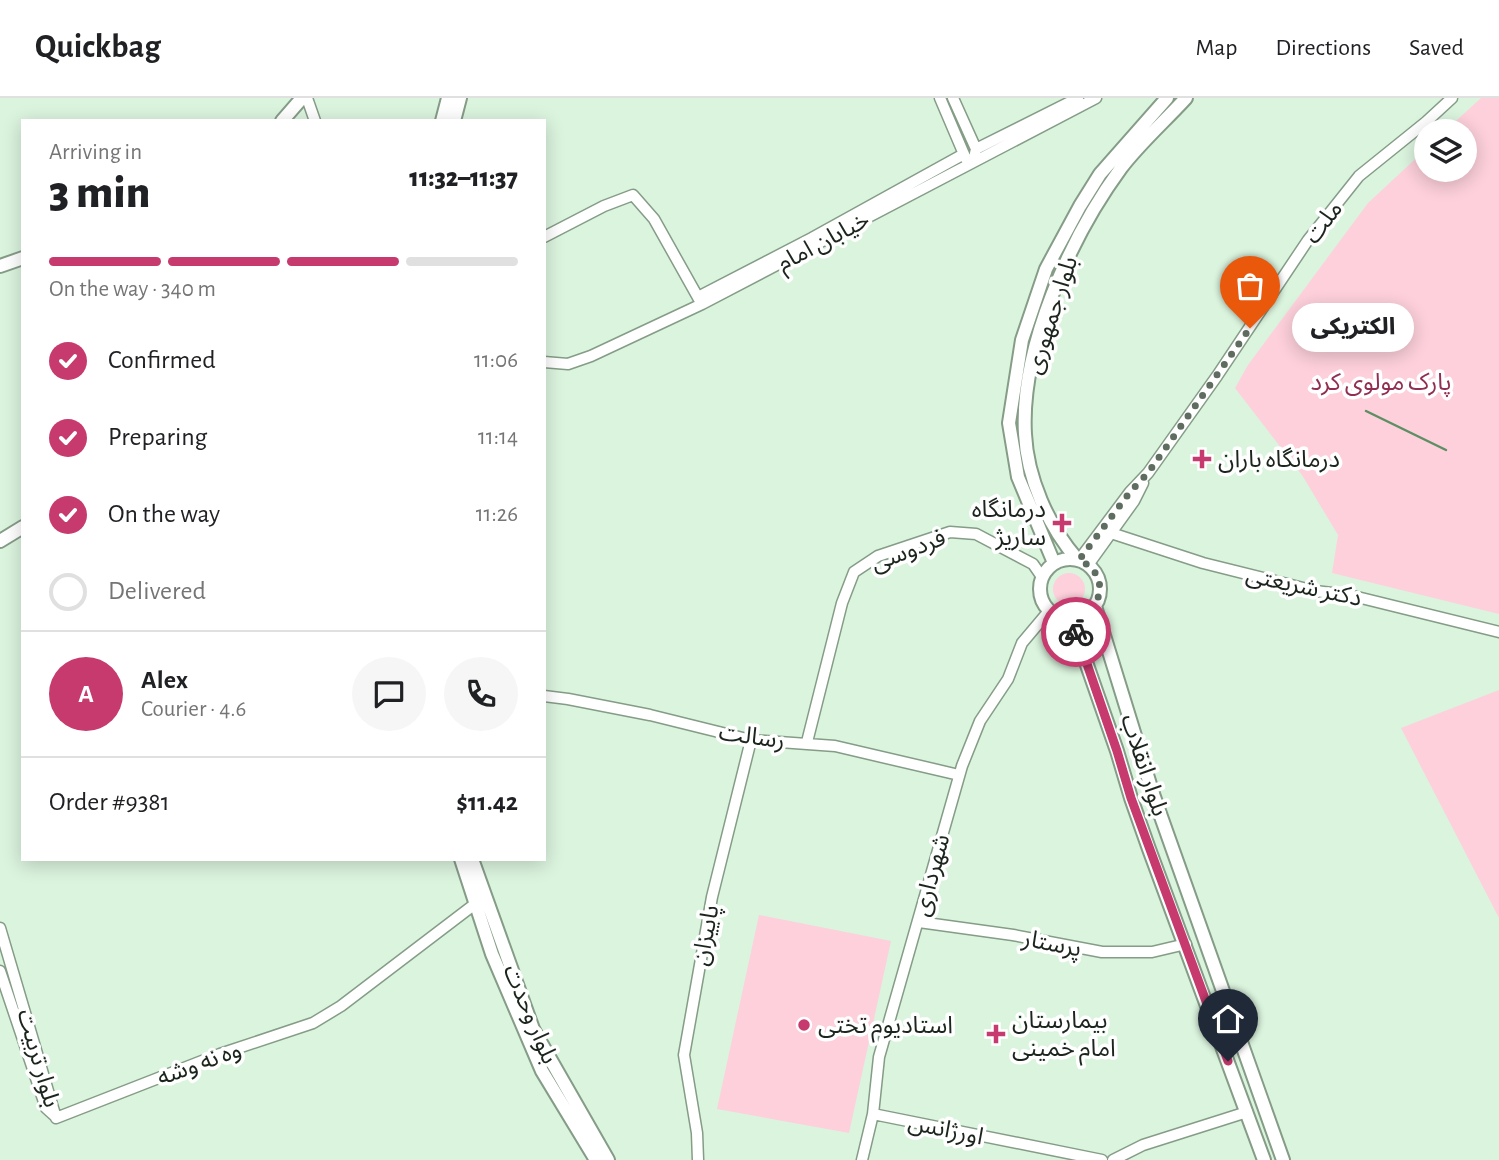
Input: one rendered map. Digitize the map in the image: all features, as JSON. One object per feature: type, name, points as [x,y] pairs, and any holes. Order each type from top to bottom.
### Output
[{"type":"main road","points":[[284,119],[304,98]]},
{"type":"main road","name":"بلوار جمهوری","points":[[1054,563],[1018,477],[1009,422],[1022,340],[1046,268],[1094,182],[1167,98]]},
{"type":"main road","name":"بلوار جمهوری","points":[[1081,561],[1063,542],[1050,519],[1028,458],[1024,416],[1035,350],[1065,262],[1097,206],[1122,167],[1186,98]]},
{"type":"main road","points":[[443,119],[454,99]]},
{"type":"main road","points":[[454,99],[454,119]]},
{"type":"main road","points":[[0,266],[21,259]]},
{"type":"main road","points":[[0,541],[21,528]]},
{"type":"main road","points":[[1065,559],[1081,561],[1093,570],[1099,584],[1098,599],[1094,606],[1080,617],[1063,618],[1049,611],[1040,595],[1042,577],[1054,563],[1065,559]]},
{"type":"main road","name":"بلوار انقلاب","points":[[1094,606],[1153,794],[1283,1160]]},
{"type":"main road","name":"بلوار انقلاب","points":[[1071,619],[1131,798],[1264,1160]]},
{"type":"main road","name":"بلوار وحدت","points":[[462,861],[492,954],[542,1071],[596,1160]]},
{"type":"main road","name":"بلوار وحدت","points":[[473,861],[533,1029],[608,1160]]},
{"type":"main road","points":[[1186,944],[1210,953]]},
{"type":"street","points":[[304,98],[314,119]]},
{"type":"street","points":[[940,98],[966,159],[973,162],[976,149],[953,98]]},
{"type":"street","points":[[976,149],[1078,98]]},
{"type":"street","name":"خیابان امام","points":[[546,362],[568,364],[591,356],[1096,98]]},
{"type":"street","name":"ملت","points":[[1081,561],[1217,376],[1308,240],[1359,176],[1452,98]]},
{"type":"street","points":[[546,236],[604,206],[633,195],[654,219],[700,301],[964,153]]},
{"type":"street","name":"ملت","points":[[1081,561],[1111,533],[1134,501],[1148,473]]},
{"type":"street","name":"فردوسی","points":[[807,743],[842,603],[854,572],[878,556],[950,532],[976,534],[1033,564],[1042,577]]},
{"type":"street","name":"دکتر شریعتی","points":[[1111,533],[1203,563],[1499,632]]},
{"type":"street","name":"شهرداری","points":[[862,1160],[873,1114],[879,1057],[959,775],[979,721],[1008,679],[1022,643],[1049,611]]},
{"type":"street","name":"رسالت","points":[[546,696],[568,698],[650,715],[751,740],[835,746],[959,775]]},
{"type":"street","name":"پاییزان","points":[[698,1160],[697,1133],[684,1055],[712,897],[751,740]]},
{"type":"street","name":"وه نه وشه","points":[[56,1118],[220,1054],[313,1023],[341,1006],[475,904]]},
{"type":"street","name":"پرستار","points":[[919,922],[1013,935],[1102,952],[1152,952],[1186,944]]},
{"type":"street","name":"بلوار تربیت","points":[[0,928],[56,1118]]},
{"type":"street","name":"بلوار تربیت","points":[[0,971],[46,1108],[56,1118]]},
{"type":"street","points":[[1113,1160],[1143,1145],[1247,1112]]},
{"type":"street","name":"اورژانس","points":[[873,1114],[1102,1160]]},
{"type":"green space","name":"پارک مولوی کرد","points":[[1481,98],[1499,98],[1499,614],[1332,573],[1338,535],[1302,475],[1235,388],[1248,365],[1368,203],[1414,160],[1414,182],[1477,182],[1477,119],[1458,119]]},
{"type":"green space","points":[[1069,573],[1080,578],[1085,589],[1080,600],[1069,605],[1058,600],[1053,589],[1058,578]]},
{"type":"green space","points":[[1499,690],[1499,918],[1401,728]]},
{"type":"green space","name":"استادیوم تختی","points":[[759,915],[891,941],[849,1133],[717,1109]]},
{"type":"waterway","points":[[1366,411],[1446,450]]},
{"type":"way so far","points":[[1076,632],[1071,619],[1088,612],[1100,592],[1097,576],[1088,565],[1079,560],[1130,492],[1148,473],[1250,328]]},
{"type":"place","name":"الکتریکی","points":[[1250,328]]},
{"type":"place","name":"درمانگاه باران","points":[[1202,459]]},
{"type":"place","name":"درمانگاه ساریژ","points":[[1062,523]]},
{"type":"place","name":"استادیوم تختی","points":[[804,1025]]},
{"type":"place","name":"بیمارستان امام خمینی","points":[[996,1034]]},
{"type":"route","points":[[1076,632],[1149,849],[1228,1061]]}]
